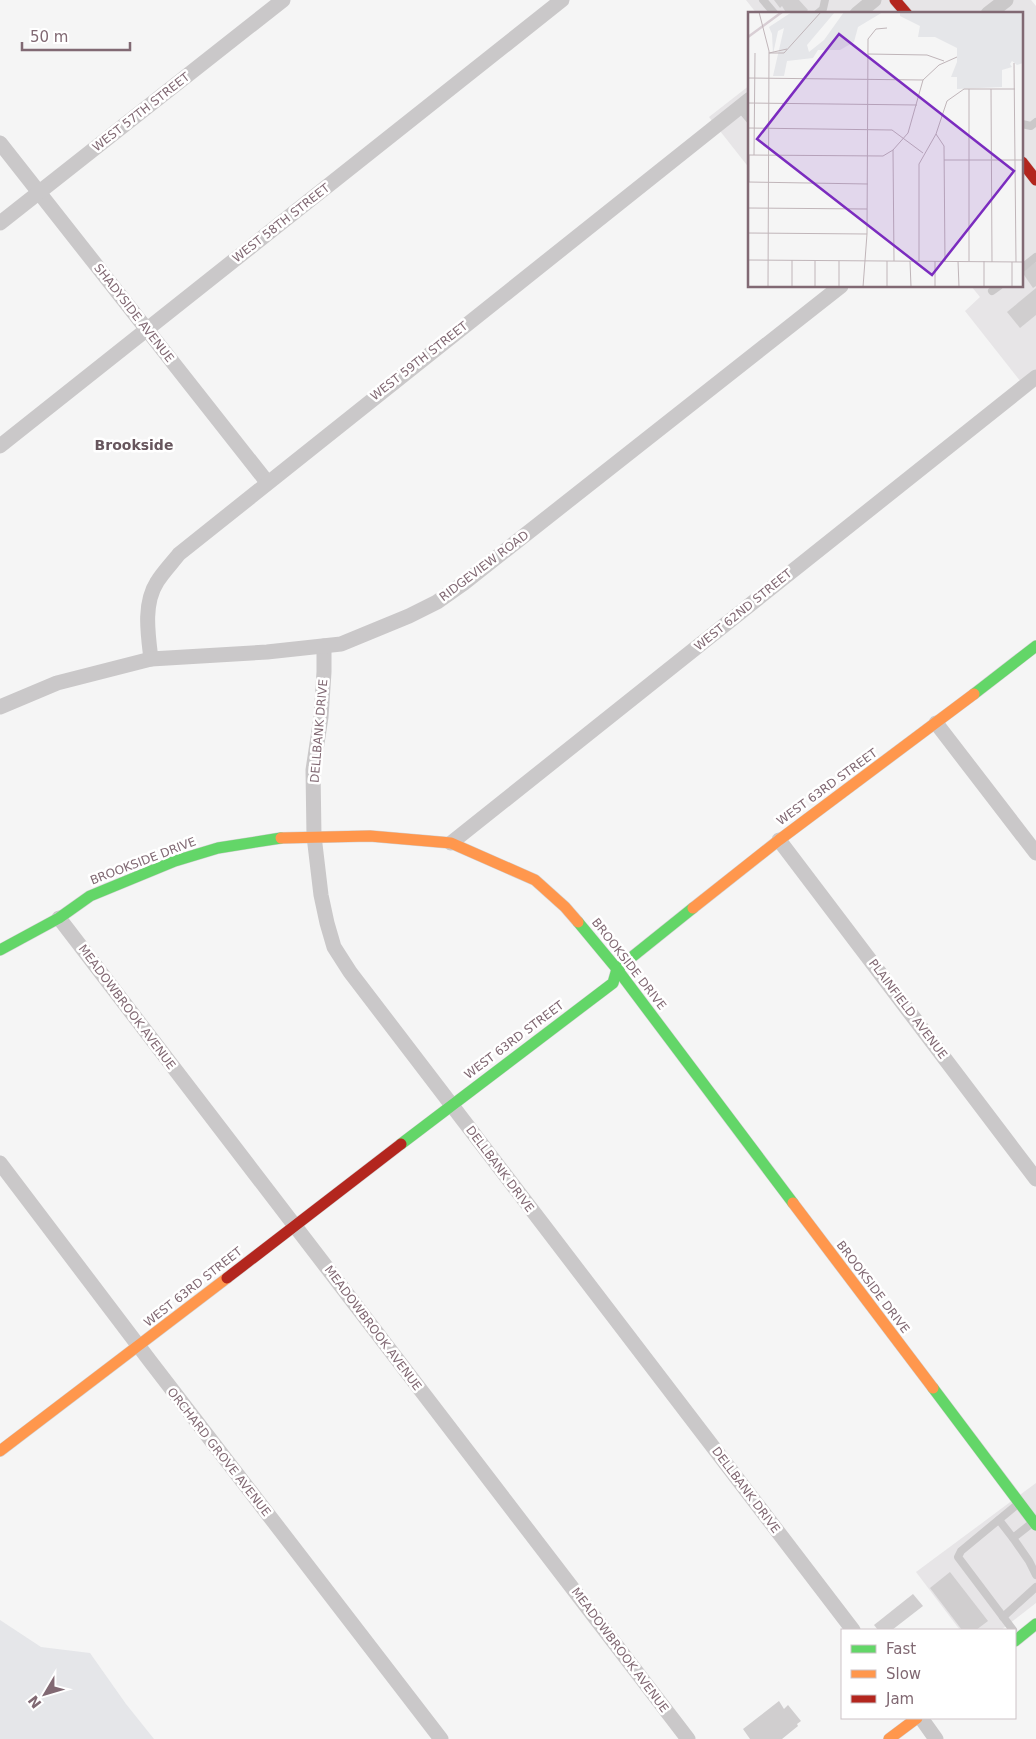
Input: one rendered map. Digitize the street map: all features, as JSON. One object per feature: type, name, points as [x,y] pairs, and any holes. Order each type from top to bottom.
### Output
[{"type":"street","name":"WEST 57TH STREET","points":[[0,223],[283,0]]},
{"type":"street","name":"WEST 58TH STREET","points":[[0,446],[562,0]]},
{"type":"street","points":[[859,12],[874,0]]},
{"type":"street","points":[[895,0],[904,12]]},
{"type":"street","points":[[991,12],[1006,0]]},
{"type":"street","name":"WEST 59TH STREET","points":[[151,659],[147,625],[150,604],[156,583],[179,554],[744,103]]},
{"type":"street","name":"SHADYSIDE AVENUE","points":[[0,144],[267,482]]},
{"type":"street","points":[[1024,165],[1036,180]]},
{"type":"street","name":"RIDGEVIEW ROAD","points":[[0,707],[57,684],[151,659],[267,652],[341,644],[409,616],[437,602],[464,583],[838,288]]},
{"type":"street","name":"WEST 62ND STREET","points":[[451,843],[1036,377]]},
{"type":"street","name":"DELLBANK DRIVE","points":[[324,646],[321,718],[313,770],[314,836],[321,895],[334,947],[350,972],[451,1105],[852,1629]]},
{"type":"street","name":"WEST 63RD STREET","points":[[0,1451],[139,1347],[294,1225],[613,983],[617,969],[779,840],[1036,646]]},
{"type":"street","points":[[936,723],[1036,853]]},
{"type":"street","name":"BROOKSIDE DRIVE","points":[[0,950],[59,918],[90,896],[176,861],[218,848],[264,840],[314,836],[370,836],[451,843],[535,880],[566,907],[617,969],[1035,1523]]},
{"type":"street","name":"PLAINFIELD AVENUE","points":[[779,840],[1036,1179]]},
{"type":"street","name":"MEADOWBROOK AVENUE","points":[[59,918],[688,1739]]},
{"type":"street","name":"ORCHARD GROVE AVENUE","points":[[0,1163],[440,1739]]},
{"type":"street","points":[[1016,1635],[1036,1624]]},
{"type":"street","points":[[889,1739],[915,1719]]},
{"type":"street","points":[[921,1719],[936,1739]]},
{"type":"lane","points":[[763,0],[773,12]]},
{"type":"lane","points":[[819,12],[823,9],[825,0]]},
{"type":"lane","points":[[1024,124],[1031,126],[1036,122]]},
{"type":"lane","points":[[1024,266],[1036,257]]},
{"type":"lane","points":[[1011,1629],[958,1557],[961,1551],[1019,1504]]},
{"type":"lane","points":[[999,1520],[1029,1561],[1036,1575]]},
{"type":"lane","points":[[1013,1538],[1035,1523]]},
{"type":"lane","points":[[1003,1617],[1036,1587]]},
{"type":"shaded area","points":[[746,0],[1031,0],[1036,6],[1036,370],[1021,382],[965,311],[980,297],[973,288],[1024,288],[1024,12],[755,12]]},
{"type":"shaded area","points":[[748,87],[748,166],[709,117]]},
{"type":"shaded area","points":[[1036,1483],[1036,1603],[1002,1629],[959,1629],[916,1572]]},
{"type":"shaded area","points":[[0,1620],[41,1647],[90,1653],[126,1704],[154,1739],[0,1739]]},
{"type":"building","points":[[774,0],[799,0],[808,10],[806,12],[786,12],[782,6],[780,8]]},
{"type":"building","points":[[1036,262],[1036,286],[1033,288],[1024,275],[1024,271]]},
{"type":"building","points":[[1036,288],[1036,315],[1020,328],[1007,312]]},
{"type":"building","points":[[950,1572],[988,1621],[977,1629],[961,1629],[930,1588]]},
{"type":"building","points":[[913,1594],[923,1606],[893,1629],[877,1629],[874,1625]]},
{"type":"building","points":[[779,1701],[784,1709],[788,1705],[801,1721],[797,1724],[798,1726],[782,1739],[750,1739],[743,1729]]},
{"type":"traffic: fast","points":[[974,694],[1036,646]]},
{"type":"traffic: fast","points":[[0,950],[59,918],[90,896],[175,861],[218,848],[281,838]]},
{"type":"traffic: fast","points":[[401,1144],[613,983],[617,969],[693,908]]},
{"type":"traffic: fast","points":[[578,922],[617,969],[793,1203]]},
{"type":"traffic: fast","points":[[933,1388],[1036,1525]]},
{"type":"traffic: fast","points":[[1016,1640],[1036,1624]]},
{"type":"traffic: slow","points":[[693,908],[779,840],[974,694]]},
{"type":"traffic: slow","points":[[281,838],[370,836],[451,843],[535,880],[565,907],[578,922]]},
{"type":"traffic: slow","points":[[793,1203],[933,1388]]},
{"type":"traffic: slow","points":[[0,1451],[227,1278]]},
{"type":"traffic: slow","points":[[889,1739],[916,1719]]},
{"type":"traffic: jam","points":[[895,0],[905,12]]},
{"type":"traffic: jam","points":[[1024,165],[1036,180]]},
{"type":"traffic: jam","points":[[227,1278],[401,1144]]},
{"type":"district","name":"Brookside","points":[[134,445]]}]
